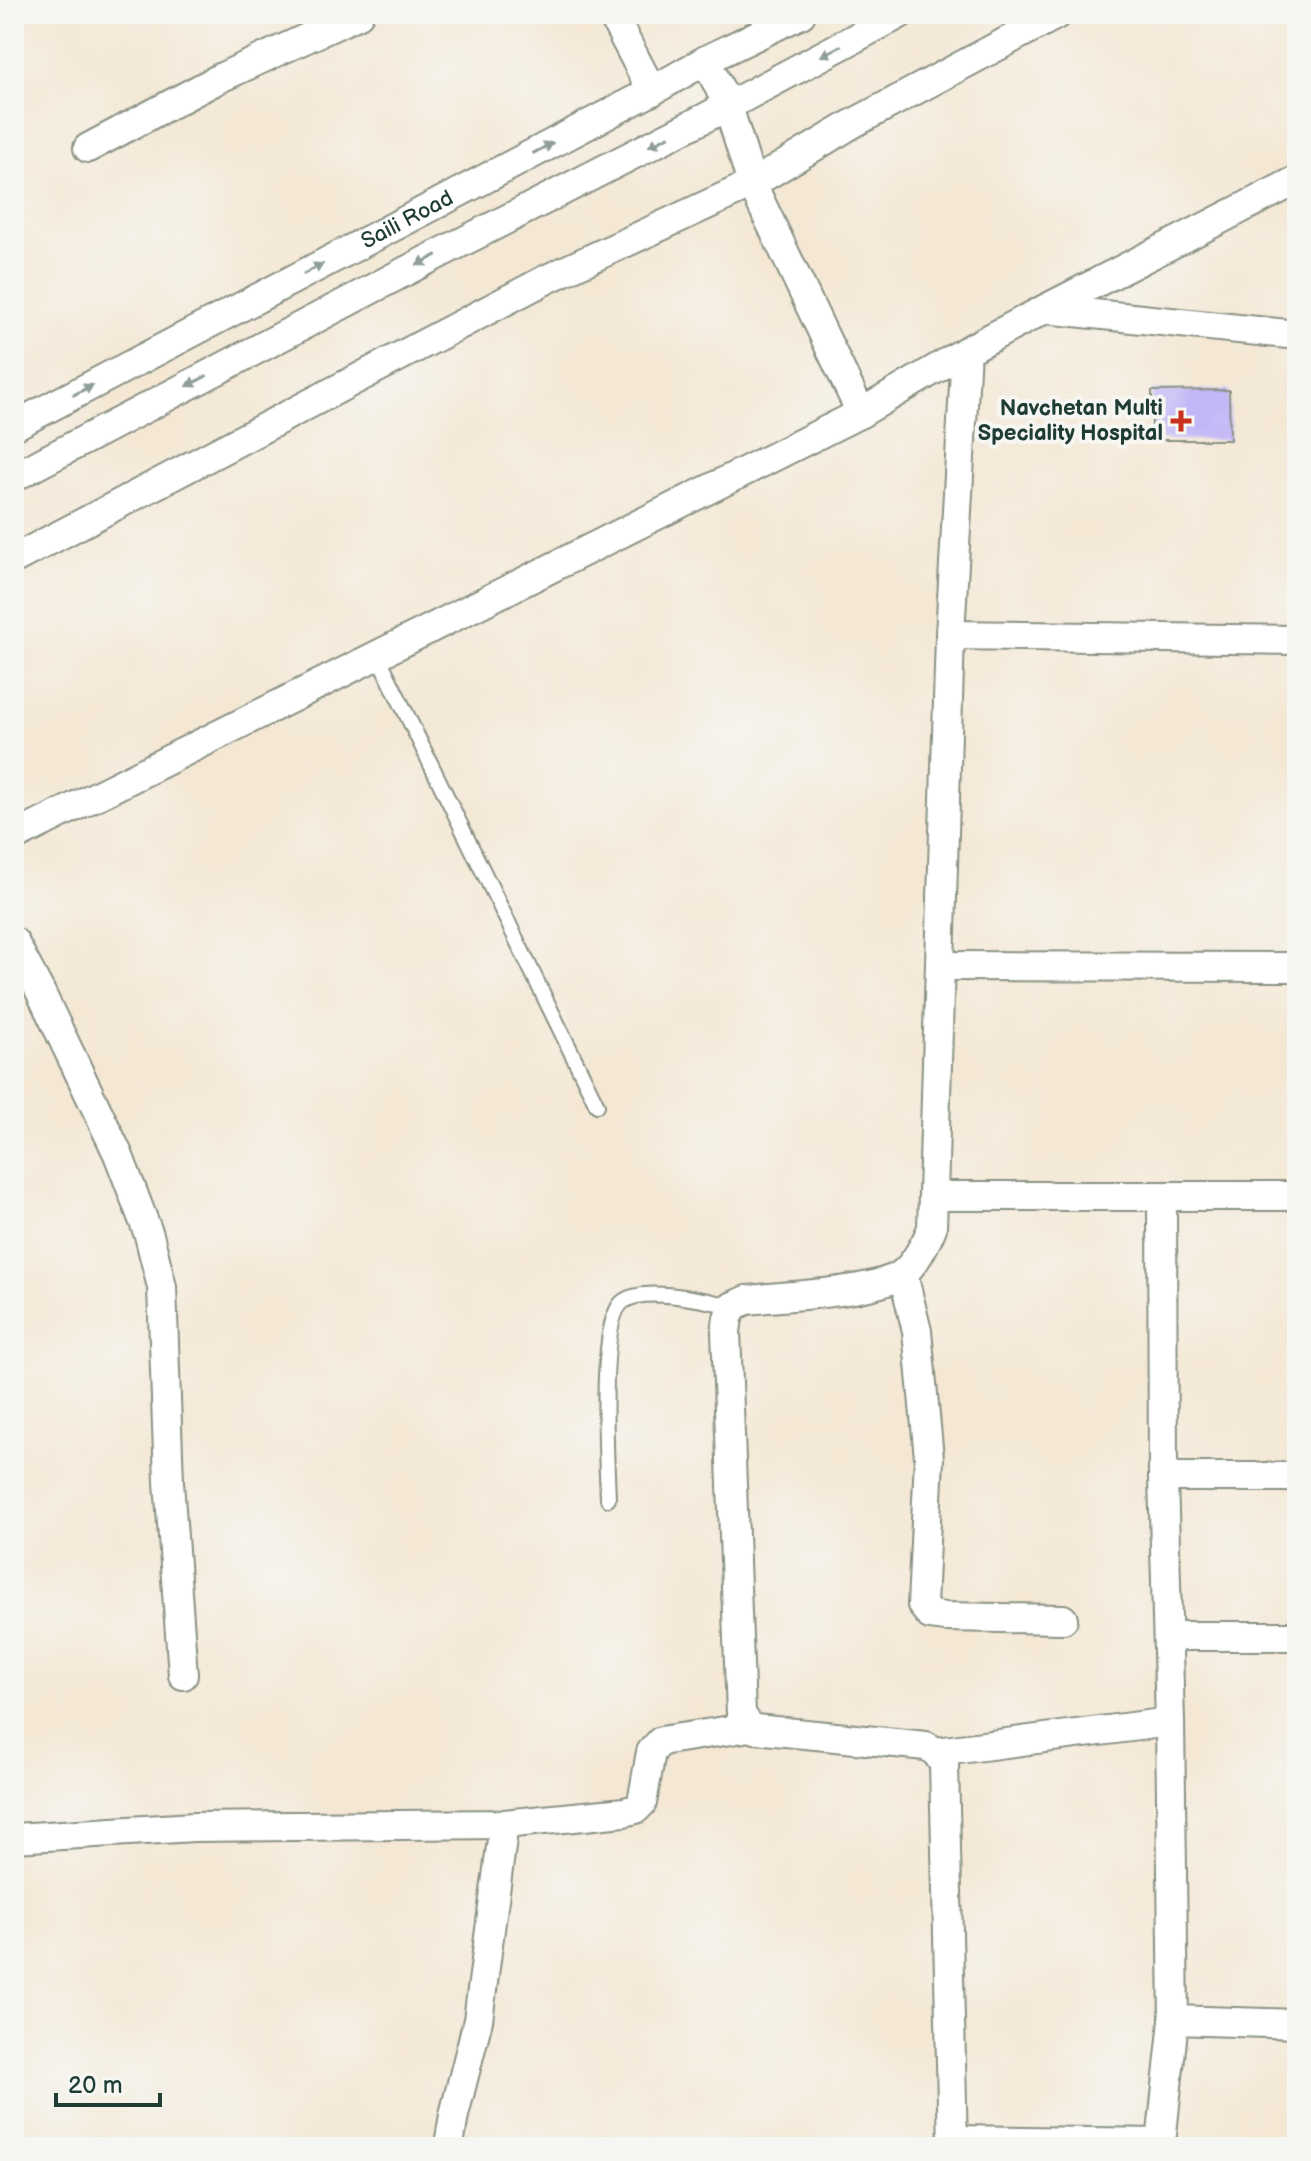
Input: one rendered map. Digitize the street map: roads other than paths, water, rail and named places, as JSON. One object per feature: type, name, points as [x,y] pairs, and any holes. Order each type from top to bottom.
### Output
[{"type":"street","points":[[612,14],[652,91]]},
{"type":"street","name":"Saili Road","points":[[14,426],[706,60],[801,14]]},
{"type":"street","points":[[14,477],[900,14]]},
{"type":"street","points":[[14,559],[547,279],[752,184],[852,124],[1058,14]]},
{"type":"street","points":[[88,148],[220,78],[353,15]]},
{"type":"street","points":[[706,60],[728,106],[752,184],[861,413]]},
{"type":"street","points":[[14,837],[861,413],[966,351],[1297,180]]},
{"type":"street","points":[[1045,309],[1297,335]]},
{"type":"street","points":[[750,1727],[741,1714],[726,1332],[733,1306],[747,1300],[855,1288],[903,1274],[927,1241],[932,1228],[950,635],[966,351]]},
{"type":"street","points":[[950,635],[1297,640]]},
{"type":"street","points":[[14,942],[118,1154],[149,1235],[162,1287],[169,1482],[183,1675]]},
{"type":"street","points":[[940,966],[1297,967]]},
{"type":"street","points":[[933,1196],[1297,1196]]},
{"type":"street","points":[[14,1838],[194,1827],[504,1824],[624,1812],[636,1809],[642,1803],[651,1752],[661,1741],[750,1727],[926,1746],[936,1752],[944,1764],[953,2144],[1161,2145],[1174,2020],[1163,1477],[1162,1196]]},
{"type":"street","points":[[903,1274],[917,1331],[929,1458],[922,1605],[930,1615],[945,1617],[1063,1619]]},
{"type":"street","points":[[1163,1477],[1297,1477]]},
{"type":"street","points":[[1168,1636],[1297,1636]]},
{"type":"street","points":[[936,1752],[1170,1722]]},
{"type":"street","points":[[450,2147],[454,2115],[478,2020],[504,1824]]},
{"type":"street","points":[[1174,2020],[1297,2024]]},
{"type":"lane","points":[[378,656],[597,1105]]},
{"type":"lane","points":[[608,1499],[606,1376],[609,1331],[616,1306],[626,1299],[645,1295],[690,1297],[733,1306]]},
{"type":"place","name":"Navchetan Multi Speciality Hospital","points":[[1181,421]]}]
